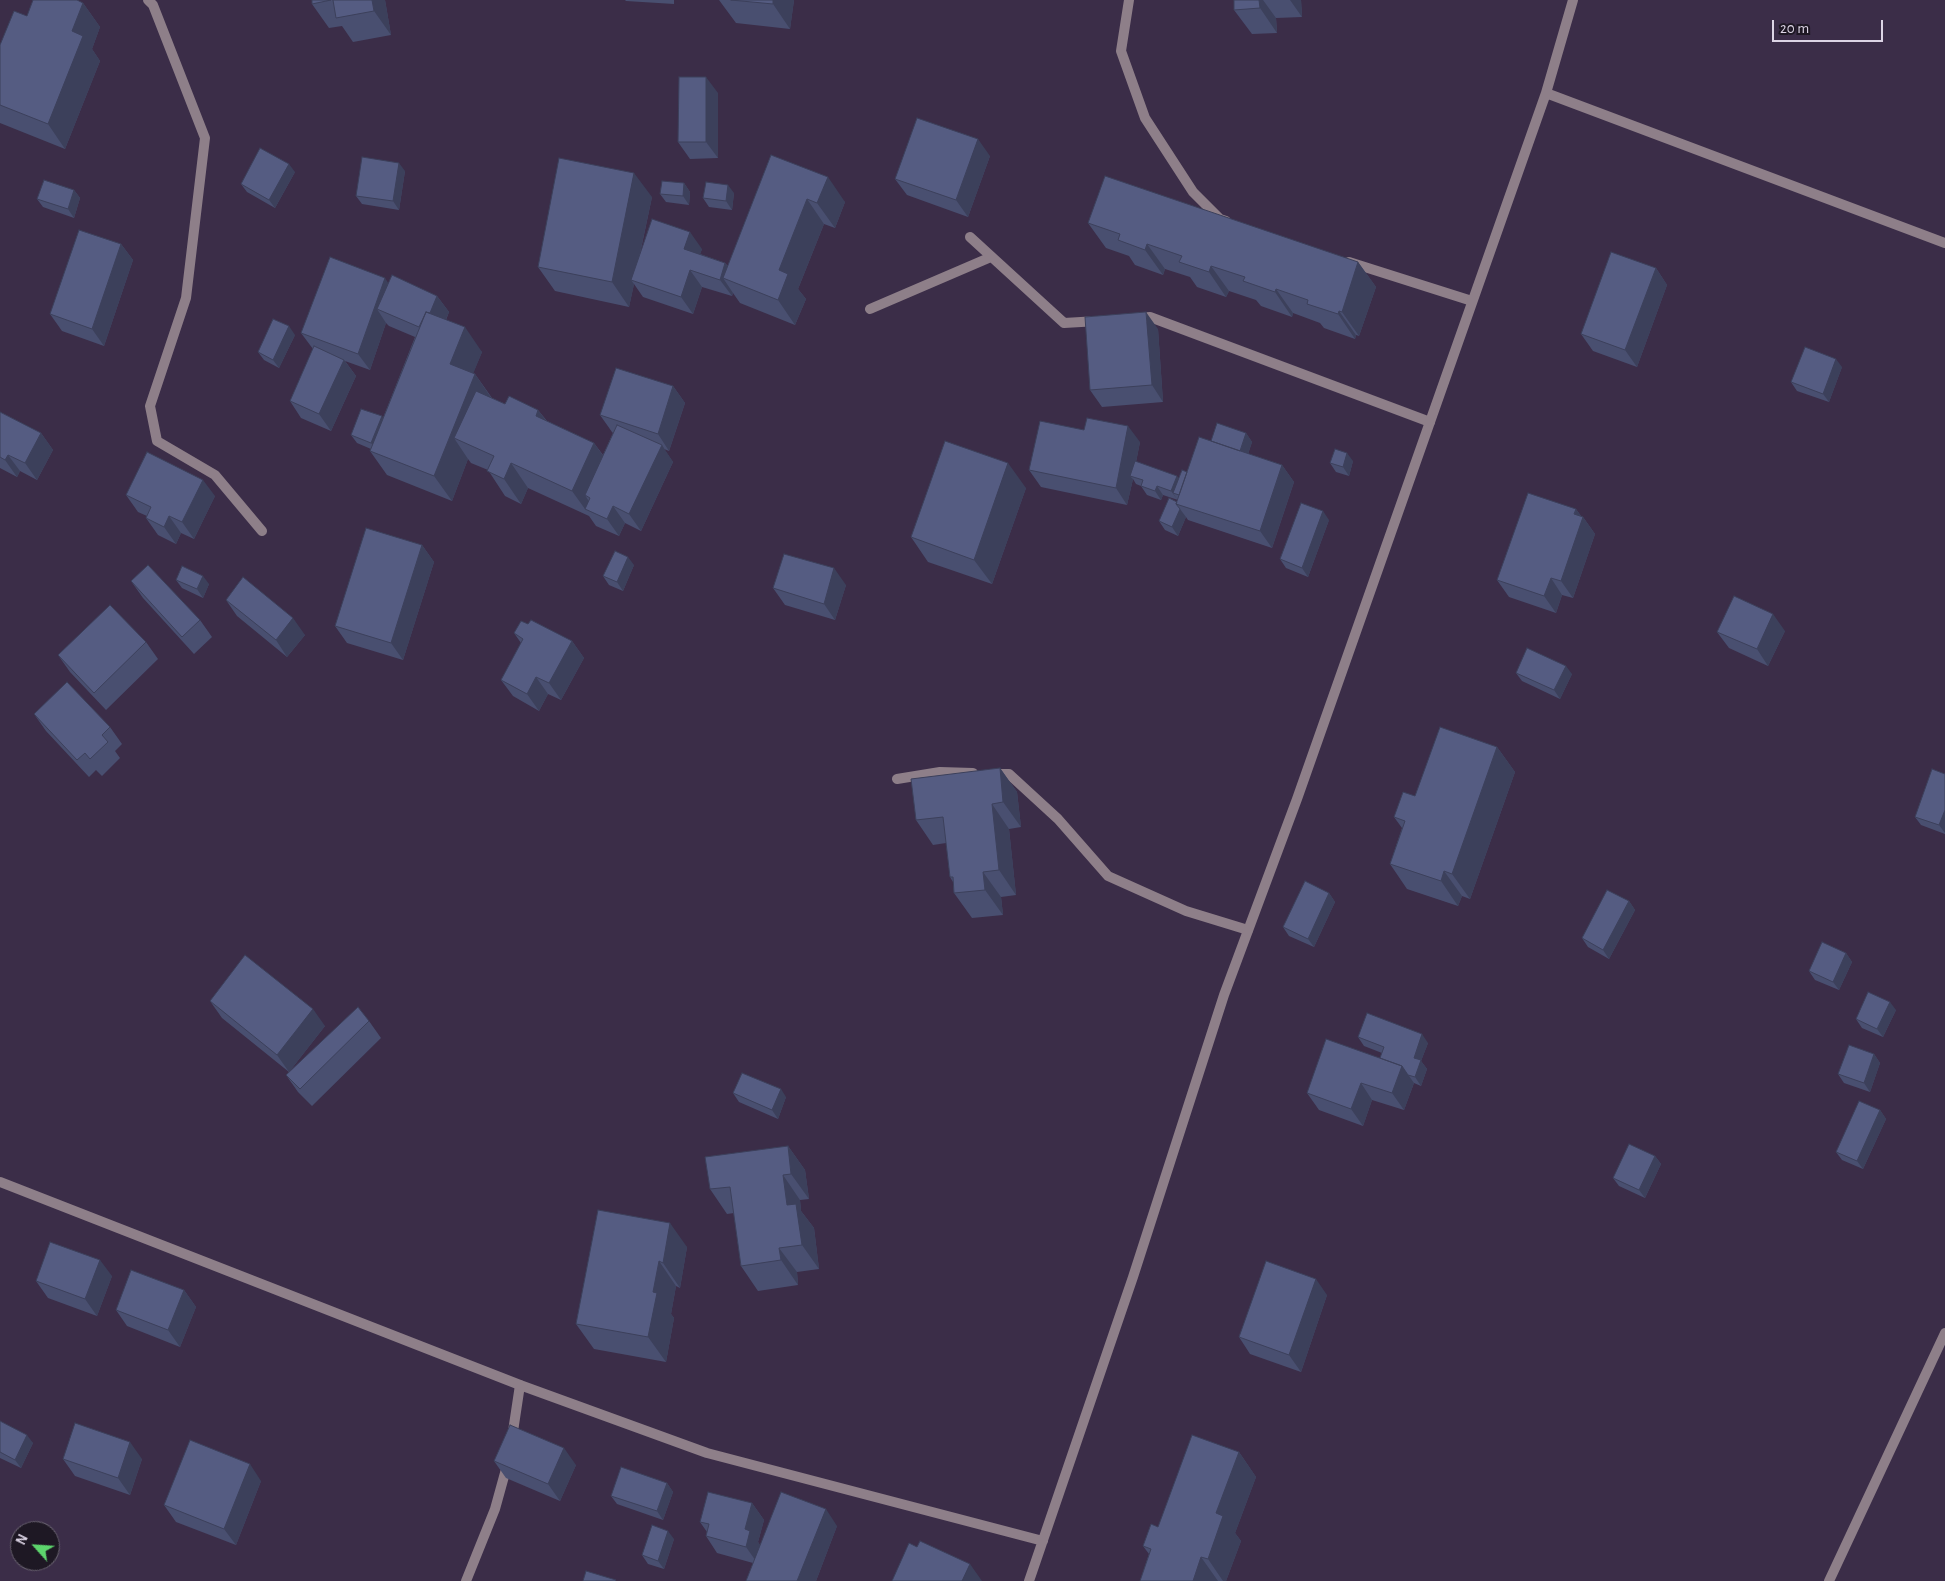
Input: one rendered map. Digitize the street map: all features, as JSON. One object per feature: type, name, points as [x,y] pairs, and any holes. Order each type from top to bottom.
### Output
[{"type":"street","points":[[148,0],[153,6],[205,138],[186,298],[150,406],[157,441],[215,475],[262,531]]},
{"type":"street","points":[[1129,0],[1121,51],[1145,118],[1193,192],[1220,219],[1238,225]]},
{"type":"street","points":[[1028,1581],[1044,1541],[1130,1286],[1224,995],[1297,799],[1546,93],[1574,0]]},
{"type":"street","points":[[1546,93],[1945,243]]},
{"type":"street","points":[[970,237],[1064,323],[1112,320]]},
{"type":"street","points":[[870,309],[991,257]]},
{"type":"street","points":[[1339,258],[1472,301]]},
{"type":"street","points":[[1131,318],[1150,317],[1430,422]]},
{"type":"street","points":[[896,779],[940,772],[1009,774],[1058,819],[1108,876],[1186,911],[1248,930]]},
{"type":"street","points":[[0,1182],[520,1385],[707,1453],[1044,1541]]},
{"type":"street","points":[[1829,1581],[1945,1333]]},
{"type":"street","points":[[466,1581],[495,1509],[508,1459],[520,1385]]},
{"type":"building","points":[[33,0],[77,0],[83,3],[72,31],[83,36],[48,124],[0,105],[0,45],[14,11],[27,16]]},
{"type":"building","points":[[312,0],[331,0],[312,4]]},
{"type":"building","points":[[333,0],[372,0],[374,11],[336,18]]},
{"type":"building","points":[[731,0],[773,0],[773,4]]},
{"type":"building","points":[[1234,0],[1259,0],[1260,8],[1234,10]]},
{"type":"building","points":[[679,77],[706,77],[706,142],[678,142]]},
{"type":"building","points":[[917,118],[978,139],[956,200],[895,179]]},
{"type":"building","points":[[260,148],[289,164],[269,200],[241,184]]},
{"type":"building","points":[[771,155],[828,177],[817,203],[807,199],[779,270],[788,274],[778,300],[723,278]]},
{"type":"building","points":[[362,157],[399,163],[393,201],[356,196]]},
{"type":"building","points":[[559,158],[634,173],[612,282],[538,267]]},
{"type":"building","points":[[1105,176],[1358,262],[1342,312],[1339,311],[1338,314],[1307,304],[1308,300],[1276,289],[1275,292],[1243,281],[1245,277],[1211,266],[1209,272],[1179,262],[1182,256],[1147,244],[1145,250],[1118,240],[1120,234],[1088,223]]},
{"type":"building","points":[[44,180],[74,190],[68,209],[37,199]]},
{"type":"building","points":[[662,181],[684,183],[683,196],[660,194]]},
{"type":"building","points":[[706,182],[728,185],[726,201],[703,198]]},
{"type":"building","points":[[652,219],[690,232],[684,249],[725,263],[720,280],[690,270],[681,297],[631,280]]},
{"type":"building","points":[[79,230],[121,244],[92,329],[50,314]]},
{"type":"building","points":[[1611,252],[1656,268],[1625,350],[1581,334]]},
{"type":"building","points":[[330,257],[385,278],[358,354],[301,333]]},
{"type":"building","points":[[392,275],[437,296],[430,313],[426,312],[419,327],[377,309]]},
{"type":"building","points":[[426,312],[465,327],[450,364],[475,374],[434,476],[370,451]]},
{"type":"building","points":[[1146,312],[1152,385],[1090,390],[1085,317]]},
{"type":"building","points":[[273,319],[289,326],[273,360],[258,352]]},
{"type":"building","points":[[314,346],[344,360],[319,414],[290,401]]},
{"type":"building","points":[[1805,347],[1836,359],[1823,394],[1791,382]]},
{"type":"building","points":[[616,368],[673,386],[658,434],[600,415]]},
{"type":"building","points":[[476,391],[505,404],[509,396],[538,410],[536,416],[594,443],[572,491],[511,463],[504,479],[487,471],[494,456],[454,438]]},
{"type":"building","points":[[361,409],[382,416],[371,443],[351,435]]},
{"type":"building","points":[[0,412],[41,433],[25,463],[8,455],[5,460],[0,457]]},
{"type":"building","points":[[1087,418],[1128,426],[1116,488],[1029,470],[1040,421],[1084,430]]},
{"type":"building","points":[[1217,423],[1246,433],[1240,451],[1211,441]]},
{"type":"building","points":[[617,425],[662,445],[629,514],[613,506],[607,519],[585,509],[590,498],[585,495]]},
{"type":"building","points":[[1199,437],[1282,465],[1260,531],[1176,504]]},
{"type":"building","points":[[945,441],[1008,463],[974,560],[911,537]]},
{"type":"building","points":[[1335,449],[1347,453],[1343,467],[1330,463]]},
{"type":"building","points":[[147,452],[203,480],[182,522],[169,516],[164,527],[146,518],[151,507],[126,495]]},
{"type":"building","points":[[1135,461],[1177,476],[1171,491],[1157,486],[1155,491],[1141,486],[1143,480],[1130,476]]},
{"type":"building","points":[[1182,470],[1187,472],[1179,495],[1173,493]]},
{"type":"building","points":[[1528,493],[1576,509],[1574,514],[1583,517],[1561,581],[1551,578],[1544,596],[1497,580]]},
{"type":"building","points":[[1169,498],[1177,502],[1176,504],[1180,509],[1172,527],[1159,521]]},
{"type":"building","points":[[1301,503],[1323,511],[1302,568],[1280,559]]},
{"type":"building","points":[[366,528],[422,545],[391,643],[335,626]]},
{"type":"building","points":[[615,551],[628,557],[617,582],[603,576]]},
{"type":"building","points":[[784,554],[834,568],[824,604],[773,588]]},
{"type":"building","points":[[148,565],[200,620],[182,637],[131,581]]},
{"type":"building","points":[[182,566],[203,576],[197,589],[176,580]]},
{"type":"building","points":[[243,577],[293,618],[276,640],[226,600]]},
{"type":"building","points":[[1734,596],[1773,614],[1757,649],[1717,632]]},
{"type":"building","points":[[110,605],[146,642],[94,693],[58,655]]},
{"type":"building","points":[[531,620],[572,641],[549,683],[536,677],[527,694],[501,680],[523,639],[514,633],[521,621],[528,624]]},
{"type":"building","points":[[1527,648],[1566,666],[1554,690],[1516,673]]},
{"type":"building","points":[[67,682],[110,727],[102,735],[108,742],[90,759],[85,753],[77,760],[34,714]]},
{"type":"building","points":[[1440,727],[1497,747],[1452,874],[1444,871],[1441,881],[1390,864],[1405,821],[1394,817],[1403,792],[1415,796]]},
{"type":"building","points":[[1000,768],[1003,802],[992,804],[999,870],[983,872],[985,890],[954,893],[953,877],[950,877],[943,817],[916,820],[911,779]]},
{"type":"building","points":[[1932,769],[1945,774],[1945,810],[1939,825],[1915,817]]},
{"type":"building","points":[[1305,881],[1329,893],[1308,939],[1283,927]]},
{"type":"building","points":[[1607,890],[1629,901],[1603,950],[1582,938]]},
{"type":"building","points":[[1822,942],[1846,953],[1833,982],[1809,971]]},
{"type":"building","points":[[245,955],[313,1009],[277,1055],[210,1001]]},
{"type":"building","points":[[1868,992],[1890,1002],[1877,1029],[1856,1019]]},
{"type":"building","points":[[358,1007],[369,1021],[300,1089],[286,1075]]},
{"type":"building","points":[[1367,1013],[1422,1034],[1414,1058],[1421,1060],[1415,1077],[1408,1075],[1402,1066],[1380,1058],[1384,1047],[1358,1037]]},
{"type":"building","points":[[1326,1039],[1402,1066],[1392,1093],[1361,1083],[1351,1109],[1307,1093]]},
{"type":"building","points":[[1849,1045],[1874,1054],[1864,1083],[1838,1074]]},
{"type":"building","points":[[742,1073],[781,1089],[772,1110],[733,1093]]},
{"type":"building","points":[[1859,1101],[1880,1110],[1857,1161],[1836,1152]]},
{"type":"building","points":[[1629,1144],[1655,1156],[1639,1190],[1613,1178]]},
{"type":"building","points":[[788,1146],[791,1174],[783,1175],[787,1205],[796,1204],[802,1245],[779,1248],[781,1260],[741,1266],[730,1187],[710,1189],[705,1157]]},
{"type":"building","points":[[598,1210],[670,1223],[663,1263],[659,1261],[653,1292],[657,1293],[648,1337],[576,1324]]},
{"type":"building","points":[[50,1242],[100,1260],[85,1299],[36,1281]]},
{"type":"building","points":[[1266,1261],[1316,1279],[1289,1355],[1239,1337]]},
{"type":"building","points":[[131,1270],[184,1290],[168,1330],[116,1310]]},
{"type":"building","points":[[0,1421],[27,1435],[15,1460],[0,1452]]},
{"type":"building","points":[[75,1423],[130,1442],[118,1478],[63,1459]]},
{"type":"building","points":[[510,1425],[564,1448],[548,1484],[494,1461]]},
{"type":"building","points":[[1192,1435],[1239,1452],[1216,1513],[1223,1516],[1208,1559],[1201,1557],[1193,1581],[1140,1581],[1151,1549],[1143,1546],[1151,1524],[1158,1527]]},
{"type":"building","points":[[190,1440],[250,1464],[224,1529],[164,1505]]},
{"type":"building","points":[[621,1467],[667,1483],[657,1511],[611,1496]]},
{"type":"building","points":[[708,1492],[752,1503],[745,1529],[750,1531],[746,1547],[706,1536],[709,1524],[700,1522]]},
{"type":"building","points":[[781,1492],[826,1509],[797,1581],[746,1581]]},
{"type":"building","points":[[652,1525],[668,1531],[658,1561],[642,1555]]},
{"type":"building","points":[[920,1541],[970,1564],[962,1581],[892,1581],[909,1543],[917,1547]]},
{"type":"building","points":[[586,1571],[616,1580],[583,1581]]}]
